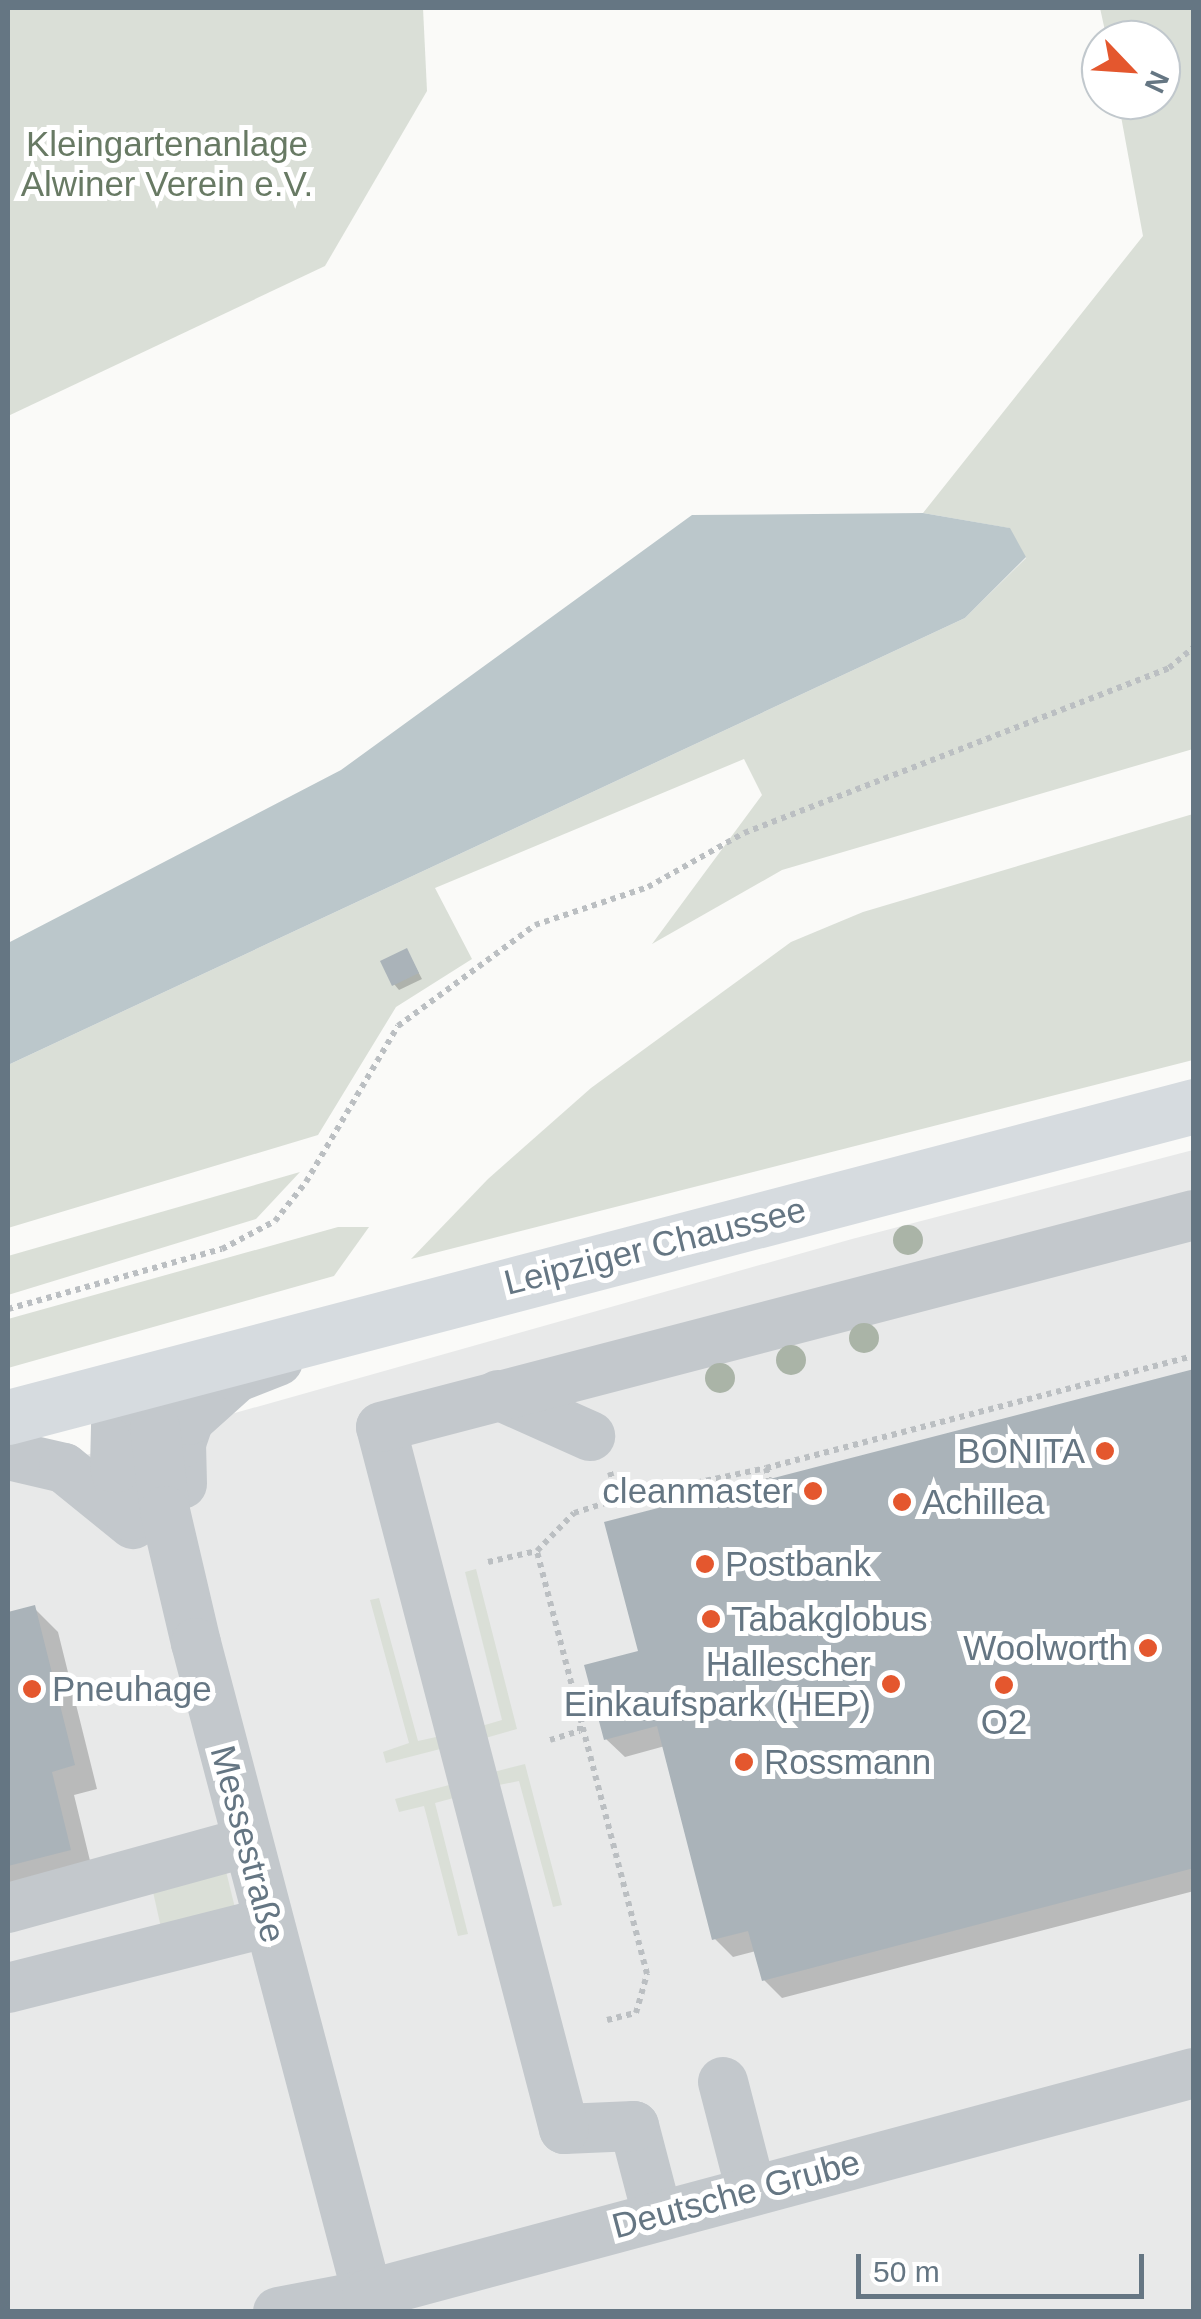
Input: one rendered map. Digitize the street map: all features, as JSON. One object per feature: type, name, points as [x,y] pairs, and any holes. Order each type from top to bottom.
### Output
[{"type":"main road","name":"Leipziger Chaussee","points":[[8,1417],[1194,1106]]},
{"type":"street","points":[[656,2214],[634,2126],[564,2129],[381,1426],[1194,1215]]},
{"type":"street","points":[[196,1642],[197,1575],[179,1469],[189,1420],[237,1377],[348,1326]]},
{"type":"street","points":[[118,1388],[115,1468],[130,1516],[161,1586],[196,1642]]},
{"type":"street","name":"Messestraße","points":[[118,1388],[143,1404],[156,1428],[165,1510],[196,1642],[370,2303]]},
{"type":"street","points":[[498,1395],[590,1436]]},
{"type":"street","points":[[8,1455],[64,1468],[130,1516]]},
{"type":"street","points":[[8,1908],[246,1842]]},
{"type":"street","points":[[8,1988],[268,1922]]},
{"type":"street","name":"Deutsche Grube","points":[[278,2312],[370,2303],[656,2214],[1194,2073]]},
{"type":"street","points":[[723,2082],[752,2190]]},
{"type":"path","points":[[8,1309],[222,1249],[275,1221],[306,1182],[398,1026],[535,925],[648,886],[744,833],[1169,668],[1194,646]]},
{"type":"path","points":[[488,1562],[537,1551],[574,1512],[766,1468],[1194,1356]]},
{"type":"path","points":[[766,1468],[769,1479]]},
{"type":"path","points":[[537,1551],[647,1974],[636,2013],[608,2020]]},
{"type":"path","points":[[578,1708],[594,1704]]},
{"type":"path","points":[[550,1740],[580,1731],[578,1708]]},
{"type":"shaded area","points":[[923,513],[1010,528],[1026,557],[965,618],[8,1065],[8,943],[341,770],[692,515]]},
{"type":"shaded area","points":[[1193,1150],[1193,2311],[8,2312],[8,1477],[852,1239]]},
{"type":"green space","name":"Kleingartenanlage Alwiner Verein e.V.","points":[[8,8],[423,8],[427,91],[325,266],[8,416]]},
{"type":"green space","points":[[1100,8],[1193,8],[1193,749],[782,870],[652,944],[762,795],[744,759],[435,888],[472,959],[396,1007],[318,1135],[8,1228],[8,1065],[965,618],[1026,558],[1009,528],[923,513],[1143,236],[1122,120],[1181,120],[1181,20],[1103,20]]},
{"type":"green space","points":[[1193,814],[1193,1060],[411,1259],[488,1179],[591,1088],[791,942],[863,912]]},
{"type":"green space","points":[[300,1172],[256,1219],[8,1295],[8,1256]]},
{"type":"green space","points":[[338,1227],[369,1227],[334,1276],[8,1368],[8,1319]]},
{"type":"green space","points":[[476,1569],[517,1729],[482,1739],[478,1727],[502,1720],[465,1572]]},
{"type":"green space","points":[[379,1598],[418,1741],[445,1735],[448,1747],[386,1763],[383,1752],[409,1743],[370,1600]]},
{"type":"green space","points":[[525,1764],[562,1905],[553,1907],[519,1781],[494,1786],[490,1773]]},
{"type":"green space","points":[[457,1783],[461,1796],[435,1803],[468,1934],[458,1936],[424,1806],[399,1812],[395,1799]]},
{"type":"green space","points":[[225,1867],[236,1912],[162,1932],[151,1883]]},
{"type":"building","points":[[407,948],[419,973],[392,986],[380,961]]},
{"type":"building","name":"Hallescher Einkaufspark (HEP)","points":[[1194,1369],[1194,1868],[762,1981],[748,1931],[712,1940],[657,1726],[604,1740],[584,1665],[638,1651],[604,1522]]},
{"type":"building","name":"Pneuhage","points":[[35,1605],[75,1765],[52,1772],[71,1850],[8,1866],[8,1612]]},
{"type":"place","name":"BONITA","points":[[1105,1451]]},
{"type":"place","name":"cleanmaster","points":[[813,1491]]},
{"type":"place","name":"Achillea","points":[[902,1502]]},
{"type":"place","name":"Postbank","points":[[705,1564]]},
{"type":"place","name":"Tabakglobus","points":[[711,1619]]},
{"type":"place","name":"Woolworth","points":[[1148,1648]]},
{"type":"place","name":"Hallescher Einkaufspark (HEP)","points":[[891,1684]]},
{"type":"place","name":"O2","points":[[1004,1685]]},
{"type":"place","name":"Pneuhage","points":[[32,1689]]},
{"type":"place","name":"Rossmann","points":[[744,1762]]}]
